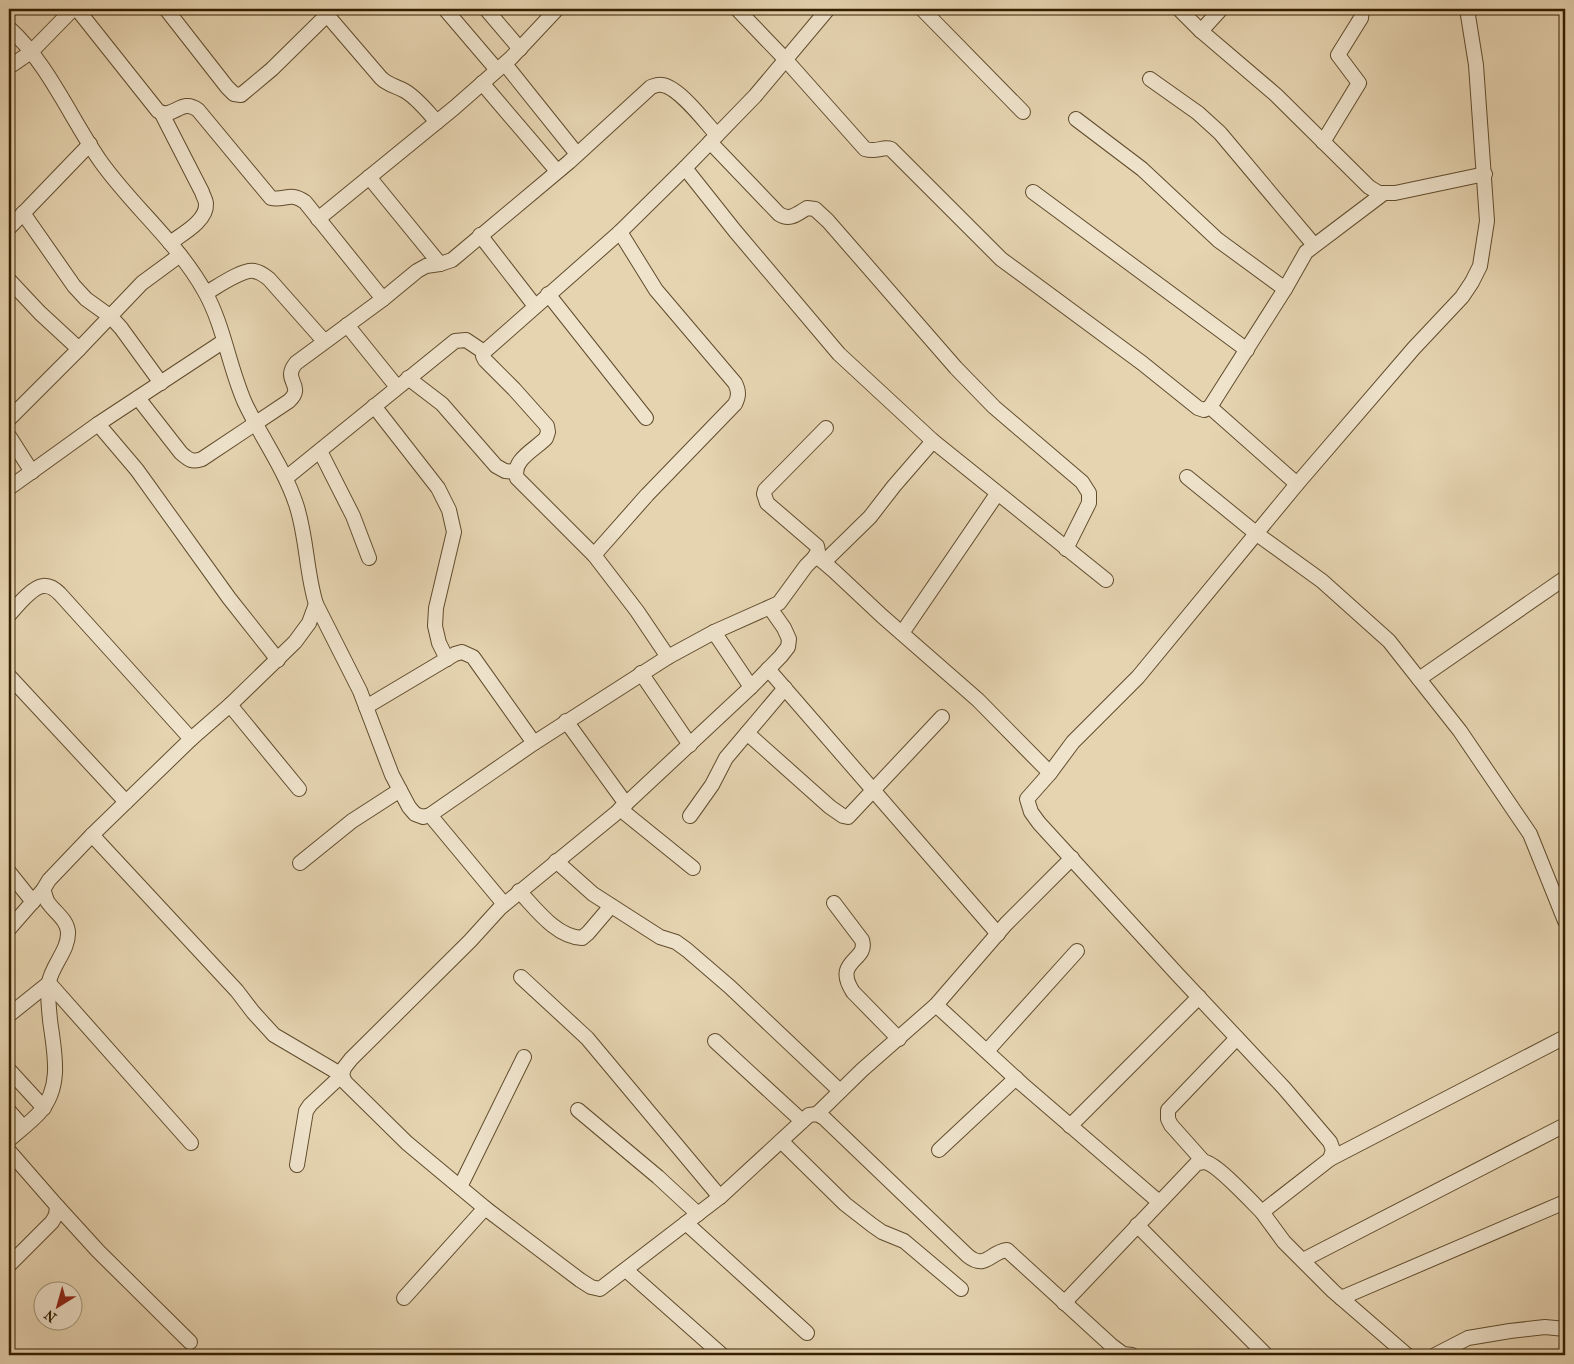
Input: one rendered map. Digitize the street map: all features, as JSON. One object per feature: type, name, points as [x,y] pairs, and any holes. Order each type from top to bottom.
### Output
[{"type":"street","points":[[9,67],[30,52],[75,9],[153,106],[162,114],[202,192],[206,204],[205,213],[200,220],[170,243]]},
{"type":"street","points":[[166,9],[227,87],[234,94],[241,95],[272,69],[330,12],[381,78],[414,98],[437,122]]},
{"type":"street","points":[[445,9],[501,67],[577,154]]},
{"type":"street","points":[[486,9],[520,49]]},
{"type":"street","points":[[318,219],[501,67],[557,9]]},
{"type":"street","points":[[736,9],[785,59],[865,149],[876,151],[886,147],[891,149],[1001,259],[1142,363],[1198,408],[1204,410],[1210,407],[1247,350],[1286,289],[1306,252],[1384,193]]},
{"type":"street","points":[[515,472],[520,461],[546,438],[547,426],[485,360],[484,352],[620,232],[685,168],[755,96],[828,9]]},
{"type":"street","points":[[922,9],[1023,112]]},
{"type":"street","points":[[1179,9],[1201,31],[1254,75],[1369,187],[1379,193],[1395,193],[1484,174]]},
{"type":"street","points":[[1201,31],[1221,9]]},
{"type":"street","points":[[1323,142],[1359,83],[1338,55],[1361,18],[1362,9]]},
{"type":"street","points":[[1330,1159],[1333,1150],[1330,1142],[1321,1130],[1031,812],[1027,799],[1050,773],[1073,742],[1138,677],[1297,484],[1414,348],[1462,297],[1472,282],[1480,266],[1487,221],[1476,65],[1467,9]]},
{"type":"street","points":[[9,28],[30,52],[102,163],[180,255],[206,293],[238,384],[256,424],[286,478],[296,504],[303,528],[312,590],[316,604],[360,690],[392,775],[415,814],[423,818],[534,742],[668,657],[714,632],[779,603],[806,566],[819,560],[864,523],[932,441]]},
{"type":"street","points":[[1150,79],[1198,113],[1220,133],[1314,245]]},
{"type":"street","points":[[482,83],[557,171]]},
{"type":"street","points":[[138,398],[181,452],[190,460],[202,459],[256,424],[294,396],[296,391],[290,376],[290,370],[296,363],[383,299],[417,271],[426,266],[452,260],[577,154],[640,96],[660,84],[679,94],[714,139],[779,214],[785,218],[793,217],[807,208],[815,210],[828,220],[956,368],[994,407],[1082,482],[1089,493],[1089,503],[1066,548]]},
{"type":"street","points":[[162,114],[173,112],[184,105],[194,107],[266,195],[275,199],[286,196],[299,198],[383,299]]},
{"type":"street","points":[[1076,119],[1142,169],[1218,240],[1286,289]]},
{"type":"street","points":[[9,228],[90,144]]},
{"type":"street","points":[[685,168],[735,231],[839,354],[932,441],[1106,580]]},
{"type":"street","points":[[369,177],[440,264]]},
{"type":"street","points":[[1032,192],[1247,350]]},
{"type":"street","points":[[23,213],[74,286],[86,299],[111,317],[121,328],[160,383]]},
{"type":"street","points":[[594,555],[647,495],[735,404],[739,390],[656,290],[620,232]]},
{"type":"street","points":[[480,235],[535,306]]},
{"type":"street","points":[[9,419],[111,317],[142,283],[180,255]]},
{"type":"street","points":[[206,293],[244,272],[262,273],[324,341]]},
{"type":"street","points":[[9,280],[40,313],[79,349]]},
{"type":"street","points":[[548,294],[646,418]]},
{"type":"street","points":[[347,324],[403,382],[442,404],[496,466],[505,471],[515,472]]},
{"type":"street","points":[[286,478],[455,341],[466,340],[484,352]]},
{"type":"street","points":[[9,488],[98,424],[224,341]]},
{"type":"street","points":[[374,406],[438,488],[449,510],[454,532],[436,608],[435,626],[439,643],[447,659]]},
{"type":"street","points":[[1210,407],[1297,484]]},
{"type":"street","points":[[98,424],[137,470],[229,598],[278,660]]},
{"type":"street","points":[[826,428],[765,490],[764,494],[767,503],[812,541],[818,551],[819,560],[978,700],[1050,773]]},
{"type":"street","points":[[9,436],[32,472]]},
{"type":"street","points":[[320,451],[353,516],[369,558]]},
{"type":"street","points":[[515,472],[522,484],[594,555],[637,610],[668,657]]},
{"type":"street","points":[[1187,477],[1257,534],[1322,581],[1389,641],[1460,731],[1530,834],[1565,921]]},
{"type":"street","points":[[902,633],[997,494]]},
{"type":"street","points":[[1419,679],[1565,578]]},
{"type":"street","points":[[9,615],[34,590],[43,586],[52,588],[60,594],[191,739]]},
{"type":"street","points":[[9,929],[50,880],[92,835],[191,739],[278,660],[309,623],[316,604]]},
{"type":"street","points":[[297,1164],[306,1111],[342,1075],[344,1068],[351,1059],[470,941],[504,904],[623,806],[690,745],[781,656],[788,647],[789,639],[770,608]]},
{"type":"street","points":[[714,632],[751,687]]},
{"type":"street","points":[[366,707],[462,652],[472,657],[534,742]]},
{"type":"street","points":[[768,669],[998,934]]},
{"type":"street","points":[[641,674],[690,745]]},
{"type":"street","points":[[9,676],[126,802]]},
{"type":"street","points":[[690,816],[712,785],[726,758],[785,688]]},
{"type":"street","points":[[230,705],[299,789]]},
{"type":"street","points":[[747,733],[830,807],[844,816],[848,816],[874,791],[942,716]]},
{"type":"street","points":[[566,721],[623,806],[693,868]]},
{"type":"street","points":[[300,863],[352,821],[400,790]]},
{"type":"street","points":[[430,815],[504,904]]},
{"type":"street","points":[[92,835],[237,990],[265,1027],[342,1075],[352,1090],[398,1135],[485,1208],[591,1287],[600,1289],[626,1270],[720,1197],[809,1115],[816,1114],[824,1118],[974,1261],[982,1262],[988,1260],[999,1251],[1007,1250],[1111,1345],[1123,1354],[1132,1355]]},
{"type":"street","points":[[816,1114],[936,1005],[998,934],[1072,858]]},
{"type":"street","points":[[556,861],[585,888],[610,906],[660,937],[676,942],[687,950],[730,987],[840,1091]]},
{"type":"street","points":[[9,872],[32,902]]},
{"type":"street","points":[[9,1140],[44,1108],[49,1101],[54,1085],[55,1068],[48,999],[49,983],[66,943],[68,933],[65,922],[47,901],[43,890]]},
{"type":"street","points":[[519,892],[554,927],[576,938],[582,938],[588,933],[610,906]]},
{"type":"street","points":[[834,904],[862,940],[864,946],[863,950],[848,966],[846,972],[848,983],[853,992],[899,1039]]},
{"type":"street","points":[[987,1052],[1078,951]]},
{"type":"street","points":[[521,977],[587,1038],[720,1197]]},
{"type":"street","points":[[9,1015],[49,983]]},
{"type":"street","points":[[49,983],[191,1143]]},
{"type":"street","points":[[1070,1126],[1199,997]]},
{"type":"street","points":[[936,1005],[1070,1126],[1159,1202]]},
{"type":"street","points":[[1262,1212],[1330,1159],[1565,1037]]},
{"type":"street","points":[[1204,1162],[1171,1125],[1168,1118],[1168,1110],[1237,1038]]},
{"type":"street","points":[[715,1041],[802,1121]]},
{"type":"street","points":[[460,1187],[524,1057]]},
{"type":"street","points":[[9,1070],[44,1108]]},
{"type":"street","points":[[939,1150],[1016,1078]]},
{"type":"street","points":[[578,1110],[658,1177],[698,1214]]},
{"type":"street","points":[[9,1111],[23,1127]]},
{"type":"street","points":[[1302,1260],[1565,1126]]},
{"type":"street","points":[[781,1141],[845,1204],[872,1225],[904,1241],[961,1289]]},
{"type":"street","points":[[9,1151],[98,1251],[190,1342]]},
{"type":"street","points":[[1064,1303],[1193,1166],[1204,1162],[1210,1164],[1224,1176],[1262,1212],[1284,1242],[1341,1298],[1407,1355]]},
{"type":"street","points":[[1341,1298],[1565,1202]]},
{"type":"street","points":[[9,1266],[52,1222],[57,1206]]},
{"type":"street","points":[[404,1298],[485,1208]]},
{"type":"street","points":[[686,1222],[807,1334]]},
{"type":"street","points":[[1138,1225],[1266,1355]]},
{"type":"street","points":[[626,1270],[722,1355]]},
{"type":"street","points":[[1435,1355],[1468,1338],[1545,1327],[1565,1329]]}]
